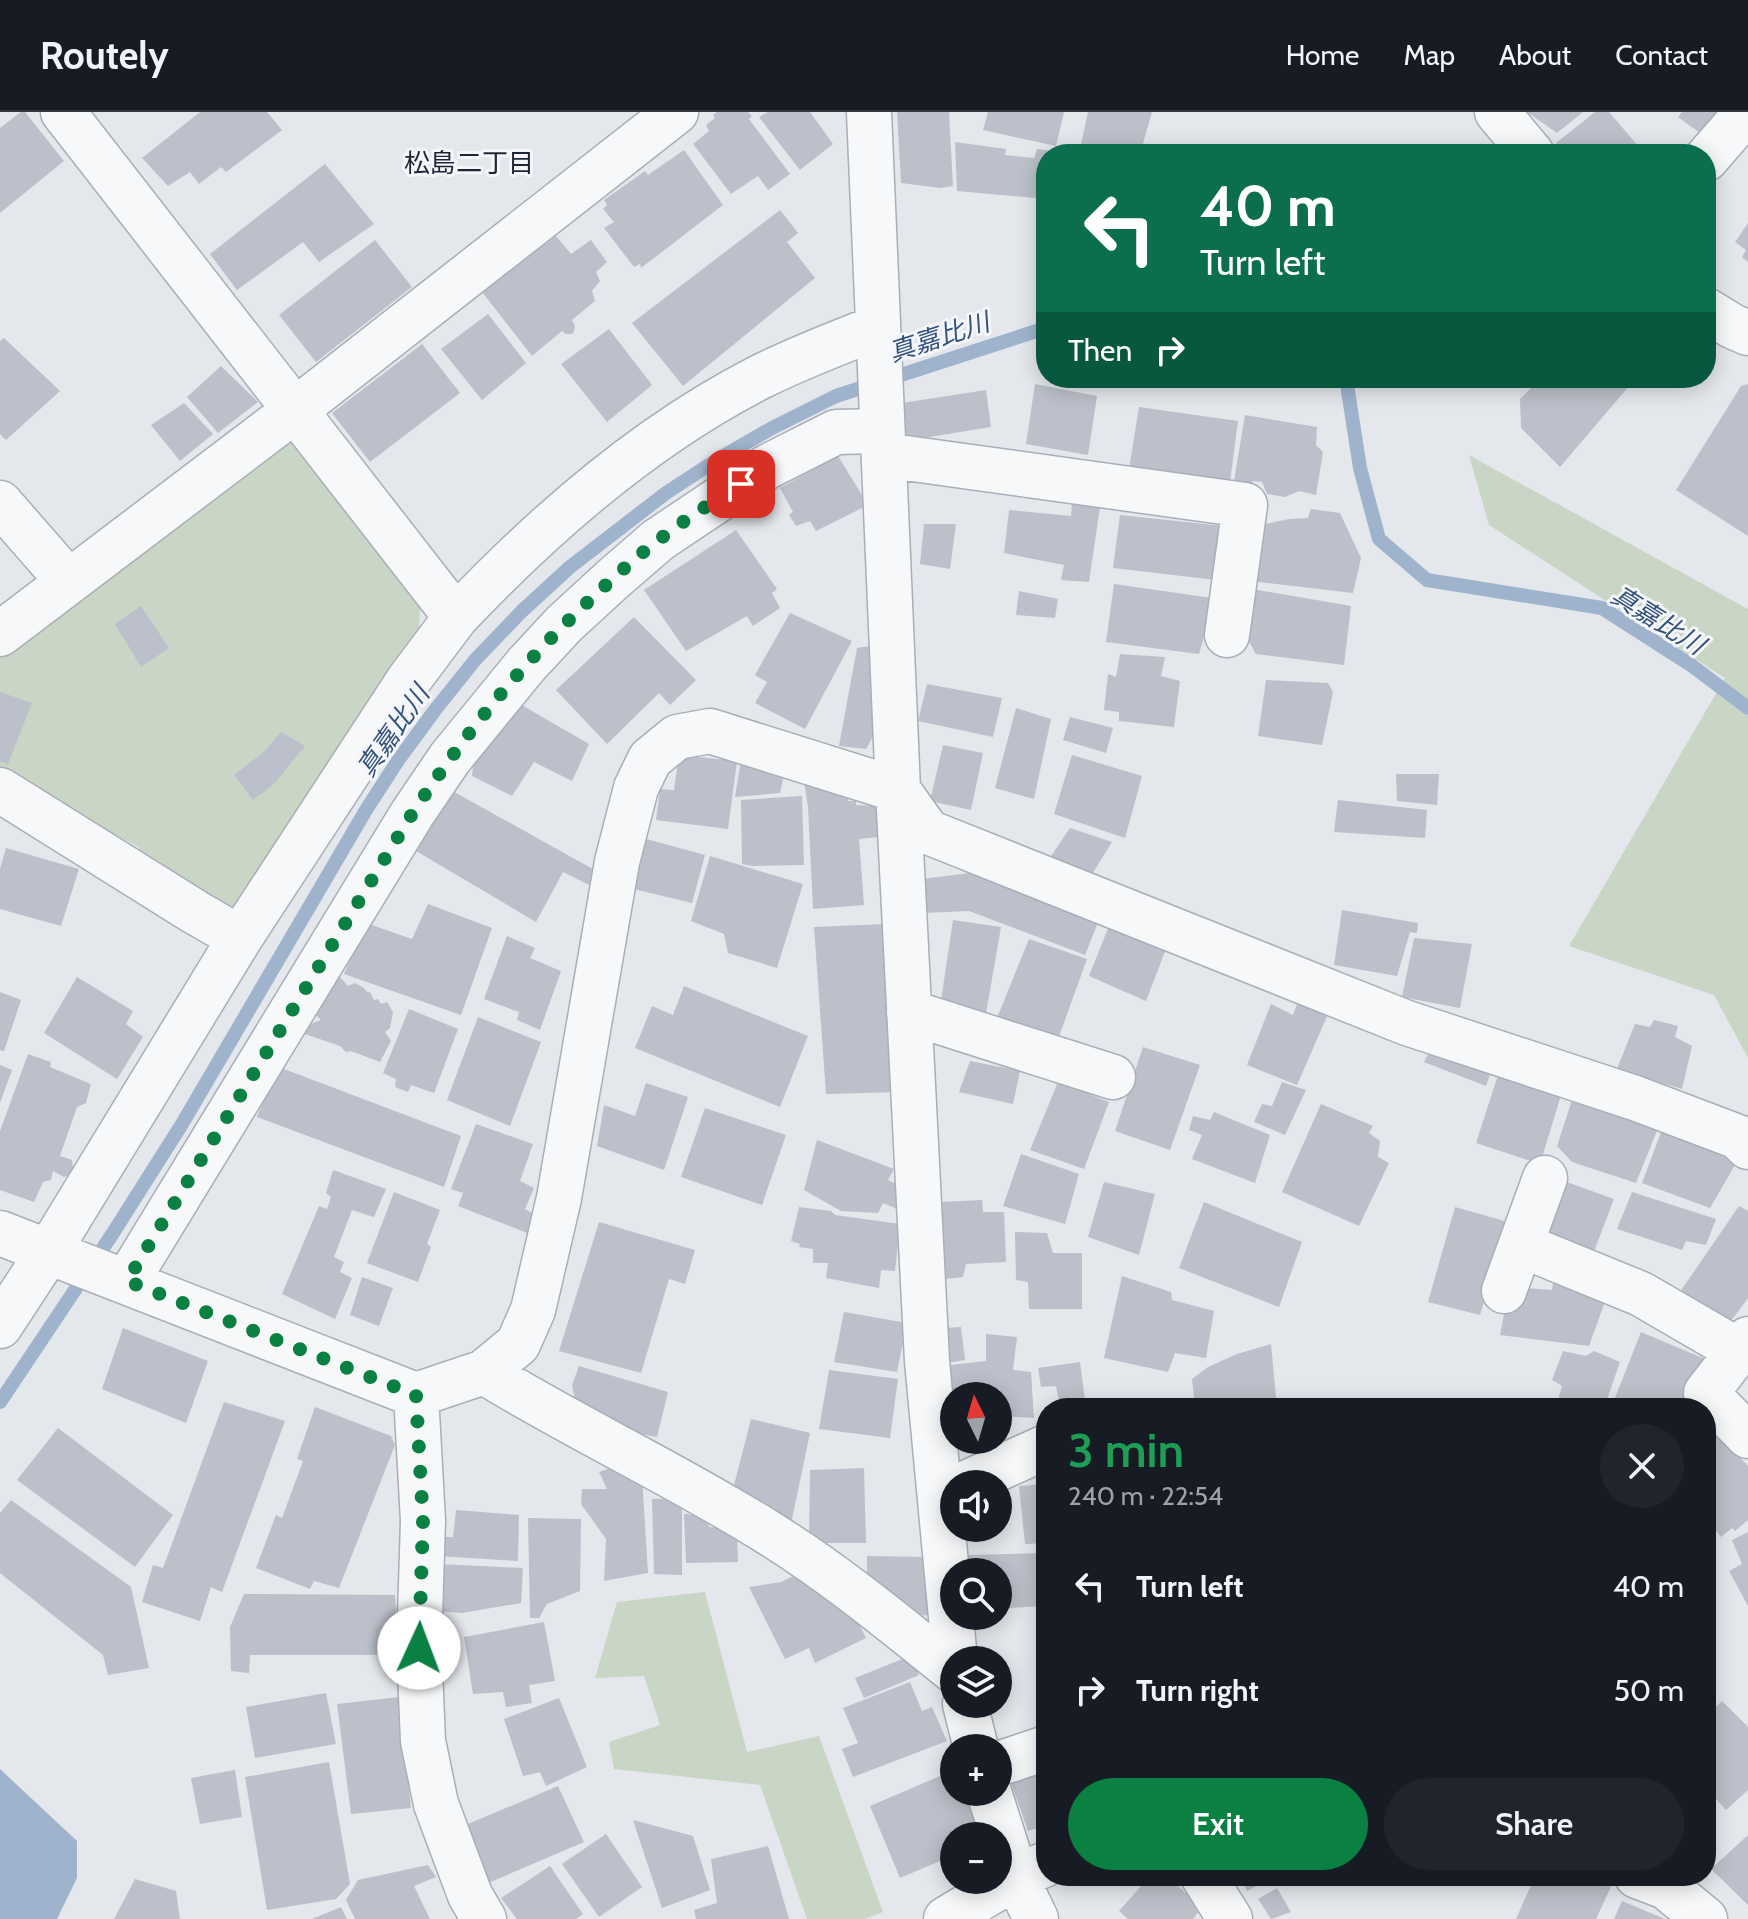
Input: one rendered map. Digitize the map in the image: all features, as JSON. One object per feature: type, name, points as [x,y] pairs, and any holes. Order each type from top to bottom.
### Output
[{"type":"street","points":[[63,112],[456,617]]},
{"type":"street","points":[[0,634],[294,411],[676,112]]},
{"type":"street","points":[[869,112],[898,790],[927,1361],[949,1470]]},
{"type":"street","points":[[1497,112],[1524,144]]},
{"type":"street","points":[[1716,148],[1747,112]]},
{"type":"street","points":[[1716,316],[1748,333]]},
{"type":"street","points":[[0,1326],[59,1256],[240,938],[408,681],[456,617],[519,553],[575,503],[642,451],[704,409],[760,377],[878,341]]},
{"type":"street","points":[[122,1279],[450,758],[526,665],[564,624],[613,579],[658,540],[767,467],[836,432],[882,434],[1245,505],[1227,635]]},
{"type":"street","points":[[0,503],[68,581]]},
{"type":"street","points":[[0,1233],[416,1395],[484,1372],[518,1344],[533,1310],[559,1198],[617,862],[636,788],[650,759],[677,737],[710,731],[898,790],[928,832],[1407,1023],[1635,1098],[1738,1137],[1748,1147]]},
{"type":"street","points":[[0,790],[240,938]]},
{"type":"street","points":[[909,1012],[1113,1077]]},
{"type":"street","points":[[1504,1291],[1545,1178]]},
{"type":"street","points":[[1521,1245],[1641,1294],[1744,1345],[1706,1393],[1711,1398]]},
{"type":"street","points":[[484,1372],[542,1408],[665,1472],[770,1533],[857,1593],[940,1660]]},
{"type":"street","points":[[416,1395],[423,1521],[419,1648],[423,1741],[436,1804],[470,1895],[484,1919]]},
{"type":"street","points":[[1716,1403],[1748,1436]]},
{"type":"street","points":[[995,1470],[1036,1452]]},
{"type":"street","points":[[954,1542],[955,1646]]},
{"type":"street","points":[[1012,1759],[1036,1751]]},
{"type":"street","points":[[997,1806],[1031,1870],[1036,1919]]},
{"type":"street","points":[[946,1919],[1031,1870]]},
{"type":"street","points":[[1209,1886],[1230,1919]]},
{"type":"street","points":[[1663,1886],[1705,1919]]},
{"type":"green space","points":[[293,443],[417,591],[419,628],[226,917],[136,861],[139,847],[0,777],[0,656],[282,446]]},
{"type":"green space","points":[[1469,455],[1748,609],[1748,1058],[1714,995],[1569,946],[1725,678],[1489,525]]},
{"type":"green space","points":[[705,1592],[747,1752],[819,1736],[883,1912],[865,1919],[807,1919],[760,1785],[614,1769],[609,1742],[660,1725],[644,1676],[595,1678],[617,1602]]},
{"type":"water","points":[[0,1769],[77,1841],[77,1878],[57,1919],[0,1919]]},
{"type":"building","points":[[25,112],[64,161],[0,213],[0,128]]},
{"type":"building","points":[[200,112],[267,112],[282,130],[226,172],[221,167],[199,184],[190,172],[168,186],[142,158]]},
{"type":"building","points":[[717,112],[748,112],[752,116],[749,119],[790,174],[768,190],[758,176],[731,194],[693,144],[709,131],[706,125]]},
{"type":"building","points":[[768,112],[810,112],[833,144],[800,170],[759,117]]},
{"type":"building","points":[[897,112],[949,112],[953,186],[941,188],[901,183]]},
{"type":"building","points":[[988,112],[1064,112],[1056,144],[983,130]]},
{"type":"building","points":[[1088,112],[1152,112],[1143,144],[1081,144]]},
{"type":"building","points":[[1527,112],[1583,112],[1557,133]]},
{"type":"building","points":[[1595,112],[1609,112],[1636,144],[1557,144]]},
{"type":"building","points":[[1682,112],[1724,112],[1704,136],[1678,117]]},
{"type":"building","points":[[955,142],[1006,149],[1005,155],[1034,158],[1036,152],[1036,198],[957,191]]},
{"type":"building","points":[[684,150],[723,205],[641,268],[640,264],[634,267],[604,228],[614,222],[603,209],[607,205],[604,200],[645,171],[648,175]]},
{"type":"building","points":[[325,164],[374,224],[319,262],[303,242],[237,290],[210,254]]},
{"type":"building","points":[[780,210],[798,233],[787,242],[815,278],[683,386],[632,323]]},
{"type":"building","points":[[1748,223],[1748,262],[1742,257],[1746,250],[1735,242]]},
{"type":"building","points":[[556,236],[571,254],[591,240],[607,262],[596,272],[600,281],[592,291],[595,301],[572,320],[575,326],[572,334],[562,331],[532,356],[482,292]]},
{"type":"building","points":[[375,240],[412,287],[316,362],[279,315]]},
{"type":"building","points":[[488,314],[526,363],[482,400],[441,349]]},
{"type":"building","points":[[609,329],[652,385],[607,422],[561,364]]},
{"type":"building","points":[[4,338],[60,391],[6,440],[0,434],[0,341]]},
{"type":"building","points":[[422,344],[460,393],[370,462],[332,413]]},
{"type":"building","points":[[221,366],[258,402],[218,433],[187,397]]},
{"type":"building","points":[[1035,384],[1036,388],[1056,388],[1097,396],[1088,455],[1026,444]]},
{"type":"building","points":[[1748,384],[1748,536],[1676,490],[1741,386]]},
{"type":"building","points":[[1531,388],[1627,388],[1560,467],[1521,428],[1520,399]]},
{"type":"building","points":[[986,390],[991,427],[905,441],[902,403]]},
{"type":"building","points":[[184,403],[213,434],[180,461],[151,425]]},
{"type":"building","points":[[1139,407],[1238,421],[1230,482],[1129,469]]},
{"type":"building","points":[[1245,415],[1317,427],[1316,445],[1323,452],[1316,495],[1299,491],[1285,497],[1267,494],[1262,482],[1253,481],[1247,490],[1233,487]]},
{"type":"building","points":[[838,456],[868,505],[816,531],[810,521],[796,526],[789,515],[793,512],[780,488]]},
{"type":"building","points":[[1072,502],[1100,507],[1089,582],[1061,580],[1064,565],[1004,553],[1009,510],[1071,516]]},
{"type":"building","points":[[1311,509],[1340,513],[1361,558],[1353,593],[1250,581],[1261,525],[1308,518]]},
{"type":"building","points":[[1120,515],[1224,526],[1216,580],[1113,568]]},
{"type":"building","points":[[924,524],[956,524],[950,569],[920,564]]},
{"type":"building","points":[[736,530],[777,589],[772,593],[780,608],[753,626],[747,616],[686,651],[644,590]]},
{"type":"building","points":[[1114,584],[1212,598],[1208,636],[1204,637],[1199,654],[1106,642]]},
{"type":"building","points":[[1246,588],[1351,606],[1344,665],[1256,654],[1241,628]]},
{"type":"building","points":[[1019,591],[1058,599],[1055,618],[1016,615]]},
{"type":"building","points":[[141,606],[169,648],[141,667],[115,624]]},
{"type":"building","points":[[790,613],[852,641],[805,729],[755,703],[767,682],[755,675]]},
{"type":"building","points":[[634,617],[696,680],[670,705],[659,693],[607,744],[556,690]]},
{"type":"building","points":[[876,645],[876,731],[866,749],[839,746],[857,648]]},
{"type":"building","points":[[1120,654],[1165,657],[1161,676],[1180,681],[1174,727],[1119,721],[1119,712],[1104,710],[1108,674],[1116,677]]},
{"type":"building","points":[[1266,680],[1328,683],[1333,692],[1322,745],[1258,736]]},
{"type":"building","points":[[927,684],[1002,698],[993,737],[918,721]]},
{"type":"building","points":[[0,692],[32,703],[8,764],[0,761]]},
{"type":"building","points":[[513,700],[589,744],[572,781],[534,762],[512,796],[472,776],[475,748]]},
{"type":"building","points":[[1016,708],[1051,719],[1034,799],[995,788]]},
{"type":"building","points":[[1070,717],[1113,728],[1106,753],[1063,740]]},
{"type":"building","points":[[281,732],[305,746],[274,784],[253,800],[234,775],[265,751]]},
{"type":"building","points":[[943,745],[983,753],[971,810],[930,801]]},
{"type":"building","points":[[742,754],[785,769],[780,793],[735,797]]},
{"type":"building","points":[[679,755],[737,761],[728,829],[656,820],[660,789],[674,790]]},
{"type":"building","points":[[1072,755],[1142,776],[1125,838],[1054,814]]},
{"type":"building","points":[[1396,774],[1439,774],[1437,805],[1397,801]]},
{"type":"building","points":[[804,781],[848,793],[848,801],[856,801],[856,805],[877,806],[880,837],[859,839],[864,905],[813,909]]},
{"type":"building","points":[[449,789],[600,873],[593,887],[563,872],[536,922],[416,851]]},
{"type":"building","points":[[802,796],[804,865],[742,864],[741,800]]},
{"type":"building","points":[[1338,800],[1427,810],[1425,838],[1334,832]]},
{"type":"building","points":[[1070,828],[1112,842],[1091,876],[1051,856]]},
{"type":"building","points":[[639,837],[705,855],[692,903],[625,887]]},
{"type":"building","points":[[6,848],[79,869],[61,926],[0,909],[0,869]]},
{"type":"building","points":[[710,856],[803,884],[777,968],[728,953],[724,934],[691,921]]},
{"type":"building","points":[[986,871],[1099,920],[1085,955],[969,911],[923,913],[922,879]]},
{"type":"building","points":[[428,904],[492,928],[461,1015],[344,974],[366,923],[412,939]]},
{"type":"building","points":[[1342,910],[1418,923],[1417,933],[1410,932],[1397,976],[1334,965]]},
{"type":"building","points":[[953,920],[1001,927],[985,1019],[939,1014]]},
{"type":"building","points":[[886,924],[901,1092],[826,1094],[814,927]]},
{"type":"building","points":[[1109,926],[1166,949],[1146,1001],[1089,976]]},
{"type":"building","points":[[507,936],[535,948],[530,958],[561,971],[540,1030],[517,1020],[519,1012],[484,999]]},
{"type":"building","points":[[1414,938],[1472,944],[1460,1008],[1402,997]]},
{"type":"building","points":[[1029,939],[1087,959],[1057,1042],[997,1018]]},
{"type":"building","points":[[77,977],[133,1011],[126,1024],[143,1037],[117,1079],[44,1033]]},
{"type":"building","points":[[341,978],[348,986],[355,983],[364,988],[381,1004],[387,1002],[393,1012],[390,1028],[385,1032],[391,1041],[380,1062],[346,1052],[340,1046],[305,1034],[303,1027],[321,1020],[309,1008],[330,979]]},
{"type":"building","points":[[684,986],[808,1036],[780,1107],[635,1048],[652,1006],[673,1015]]},
{"type":"building","points":[[0,992],[21,1000],[4,1051],[0,1050]]},
{"type":"building","points":[[1298,1002],[1329,1012],[1297,1085],[1247,1065],[1271,1004],[1293,1015]]},
{"type":"building","points":[[409,1009],[458,1029],[434,1093],[411,1085],[408,1092],[395,1087],[396,1079],[383,1073]]},
{"type":"building","points":[[478,1017],[541,1042],[510,1126],[447,1100]]},
{"type":"building","points":[[1654,1020],[1678,1026],[1675,1037],[1692,1046],[1682,1089],[1617,1069],[1635,1024],[1650,1027]]},
{"type":"building","points":[[1434,1043],[1493,1065],[1486,1086],[1424,1062]]},
{"type":"building","points":[[1143,1047],[1200,1065],[1170,1150],[1115,1131]]},
{"type":"building","points":[[28,1054],[51,1062],[50,1067],[91,1084],[86,1103],[77,1107],[60,1156],[72,1160],[71,1175],[64,1177],[53,1171],[51,1180],[43,1182],[34,1202],[0,1190],[0,1131]]},
{"type":"building","points":[[970,1061],[1020,1071],[1013,1104],[959,1092]]},
{"type":"building","points":[[0,1065],[12,1070],[0,1103]]},
{"type":"building","points":[[276,1066],[461,1136],[444,1187],[257,1117]]},
{"type":"building","points":[[1499,1072],[1562,1092],[1540,1164],[1476,1143]]},
{"type":"building","points":[[1058,1082],[1109,1102],[1084,1169],[1030,1150]]},
{"type":"building","points":[[1282,1082],[1306,1090],[1285,1135],[1254,1122],[1262,1104],[1272,1106]]},
{"type":"building","points":[[646,1083],[688,1097],[664,1170],[597,1146],[604,1105],[635,1116]]},
{"type":"building","points":[[1574,1094],[1660,1123],[1636,1183],[1572,1162],[1557,1146]]},
{"type":"building","points":[[1321,1104],[1373,1126],[1369,1133],[1380,1141],[1378,1157],[1389,1163],[1359,1226],[1282,1192]]},
{"type":"building","points":[[705,1108],[786,1135],[762,1205],[681,1177]]},
{"type":"building","points":[[1214,1112],[1270,1135],[1255,1183],[1192,1159],[1202,1135],[1189,1130],[1193,1116],[1210,1120]]},
{"type":"building","points":[[1666,1119],[1732,1151],[1735,1165],[1710,1208],[1642,1183]]},
{"type":"building","points":[[476,1124],[533,1144],[520,1181],[534,1188],[525,1209],[534,1214],[527,1233],[458,1206],[463,1193],[451,1189]]},
{"type":"building","points":[[817,1140],[894,1169],[888,1180],[907,1189],[907,1202],[895,1208],[883,1203],[878,1213],[841,1211],[804,1190]]},
{"type":"building","points":[[1021,1154],[1079,1174],[1065,1224],[1003,1206]]},
{"type":"building","points":[[333,1170],[386,1189],[374,1217],[352,1210],[334,1257],[344,1262],[340,1272],[352,1278],[335,1319],[282,1294],[319,1206],[327,1209],[331,1197],[326,1193]]},
{"type":"building","points":[[1561,1180],[1614,1199],[1593,1254],[1537,1231]]},
{"type":"building","points":[[1104,1182],[1155,1194],[1139,1255],[1088,1237]]},
{"type":"building","points":[[394,1192],[440,1210],[427,1244],[431,1247],[418,1282],[367,1263]]},
{"type":"building","points":[[1632,1192],[1716,1219],[1706,1245],[1686,1241],[1682,1250],[1617,1229]]},
{"type":"building","points":[[982,1200],[983,1212],[1004,1212],[1006,1262],[966,1264],[963,1277],[946,1279],[942,1202]]},
{"type":"building","points":[[1204,1202],[1302,1242],[1279,1307],[1179,1268]]},
{"type":"building","points":[[1739,1206],[1748,1211],[1748,1298],[1728,1325],[1680,1292]]},
{"type":"building","points":[[799,1207],[900,1224],[895,1271],[881,1270],[879,1288],[826,1278],[828,1263],[813,1263],[813,1249],[799,1247],[800,1244],[791,1241]]},
{"type":"building","points":[[1455,1207],[1508,1222],[1480,1315],[1428,1302]]},
{"type":"building","points":[[599,1222],[695,1250],[685,1284],[669,1279],[641,1373],[559,1351]]},
{"type":"building","points":[[1015,1232],[1047,1233],[1053,1253],[1082,1253],[1082,1309],[1029,1309],[1028,1282],[1016,1280]]},
{"type":"building","points":[[1122,1276],[1171,1292],[1172,1300],[1214,1311],[1206,1358],[1175,1353],[1168,1372],[1104,1358]]},
{"type":"building","points":[[1554,1276],[1607,1296],[1589,1346],[1500,1335],[1506,1304],[1526,1288],[1552,1290]]},
{"type":"building","points":[[362,1277],[393,1288],[379,1326],[350,1315]]},
{"type":"building","points":[[844,1312],[907,1323],[897,1372],[834,1362]]},
{"type":"building","points":[[961,1327],[965,1360],[947,1363],[944,1328]]},
{"type":"building","points":[[123,1328],[208,1361],[186,1423],[102,1389]]},
{"type":"building","points":[[1641,1332],[1705,1359],[1689,1398],[1615,1398]]},
{"type":"building","points":[[986,1334],[1017,1337],[1013,1370],[1031,1372],[1034,1418],[1012,1417],[1012,1382],[952,1382],[950,1365],[986,1361]]},
{"type":"building","points":[[1271,1344],[1276,1398],[1194,1398],[1192,1379],[1208,1367]]},
{"type":"building","points":[[1563,1351],[1586,1356],[1594,1351],[1620,1362],[1607,1398],[1558,1398],[1562,1386],[1552,1380]]},
{"type":"building","points":[[1080,1362],[1085,1398],[1058,1398],[1056,1386],[1041,1387],[1038,1368]]},
{"type":"building","points":[[579,1366],[668,1392],[657,1437],[630,1432],[575,1401],[572,1385]]},
{"type":"building","points":[[829,1370],[898,1379],[890,1438],[819,1429]]},
{"type":"building","points":[[224,1402],[285,1421],[222,1592],[211,1587],[200,1621],[142,1602],[153,1565],[163,1568]]},
{"type":"building","points":[[315,1407],[391,1436],[395,1445],[339,1588],[314,1581],[310,1589],[256,1568],[276,1515],[282,1518],[303,1461],[297,1459]]},
{"type":"building","points":[[751,1419],[810,1433],[791,1524],[767,1516],[767,1504],[732,1493]]},
{"type":"building","points":[[58,1428],[173,1515],[135,1567],[17,1480]]},
{"type":"building","points":[[1716,1432],[1748,1466],[1748,1520],[1721,1537],[1716,1531]]},
{"type":"building","points":[[616,1466],[642,1476],[648,1573],[604,1581],[606,1539],[581,1504],[582,1489],[607,1489],[599,1472]]},
{"type":"building","points":[[864,1468],[866,1543],[809,1543],[810,1470]]},
{"type":"building","points":[[1036,1485],[1036,1543],[1025,1544],[1019,1486]]},
{"type":"building","points":[[682,1498],[682,1575],[654,1574],[652,1499]]},
{"type":"building","points":[[11,1500],[131,1587],[149,1668],[108,1675],[103,1655],[0,1573],[0,1513]]},
{"type":"building","points":[[456,1510],[519,1515],[518,1561],[436,1556],[438,1537],[453,1537]]},
{"type":"building","points":[[684,1514],[708,1515],[709,1527],[737,1529],[738,1562],[686,1563]]},
{"type":"building","points":[[528,1518],[581,1519],[580,1591],[547,1604],[539,1618],[530,1618]]},
{"type":"building","points":[[1748,1532],[1748,1606],[1729,1571],[1742,1564],[1732,1540]]},
{"type":"building","points":[[1036,1553],[1036,1607],[1012,1608],[1012,1558],[968,1558],[968,1555]]},
{"type":"building","points":[[867,1556],[927,1557],[929,1615],[902,1617],[867,1584]]},
{"type":"building","points":[[439,1564],[523,1568],[521,1603],[462,1613],[437,1611]]},
{"type":"building","points":[[806,1570],[824,1599],[843,1591],[866,1638],[815,1663],[809,1648],[785,1659],[749,1587],[781,1582]]},
{"type":"building","points":[[244,1594],[395,1595],[398,1655],[250,1655],[249,1673],[231,1671],[230,1627]]},
{"type":"building","points":[[544,1622],[555,1681],[529,1685],[532,1703],[506,1707],[503,1692],[473,1694],[464,1637]]},
{"type":"building","points":[[910,1656],[919,1675],[864,1698],[855,1678]]},
{"type":"building","points":[[910,1682],[922,1711],[932,1707],[944,1734],[940,1734],[940,1744],[853,1777],[842,1749],[858,1743],[843,1708]]},
{"type":"building","points":[[326,1693],[336,1744],[255,1758],[246,1707]]},
{"type":"building","points":[[399,1697],[411,1808],[351,1814],[337,1704]]},
{"type":"building","points":[[559,1698],[587,1767],[546,1786],[540,1772],[523,1776],[504,1719]]},
{"type":"building","points":[[1722,1701],[1748,1727],[1748,1790],[1726,1810],[1716,1799],[1716,1707]]},
{"type":"building","points":[[329,1762],[350,1884],[336,1899],[267,1910],[245,1777]]},
{"type":"building","points":[[235,1770],[242,1817],[200,1824],[191,1778]]},
{"type":"building","points":[[1036,1772],[1036,1828],[1028,1831],[1012,1783]]},
{"type":"building","points":[[940,1776],[940,1806],[977,1806],[984,1822],[940,1822],[940,1861],[900,1878],[870,1806]]},
{"type":"building","points":[[558,1786],[584,1842],[486,1884],[461,1827]]},
{"type":"building","points":[[633,1820],[693,1836],[710,1890],[662,1908]]},
{"type":"building","points":[[606,1834],[642,1887],[599,1917],[562,1864]]},
{"type":"building","points":[[1748,1835],[1748,1905],[1716,1874],[1716,1864]]},
{"type":"building","points":[[768,1846],[789,1919],[696,1919],[694,1910],[717,1903],[711,1859]]},
{"type":"building","points":[[428,1865],[436,1877],[414,1886],[430,1919],[355,1919],[346,1900],[358,1880]]},
{"type":"building","points":[[550,1866],[583,1914],[576,1919],[517,1919],[501,1898]]},
{"type":"building","points":[[135,1879],[176,1891],[180,1919],[114,1919]]},
{"type":"building","points":[[1141,1886],[1178,1886],[1202,1908],[1193,1919],[1128,1919],[1119,1911]]},
{"type":"building","points":[[1531,1886],[1611,1886],[1596,1919],[1516,1919]]},
{"type":"building","points":[[1277,1888],[1291,1912],[1271,1919],[1258,1899]]},
{"type":"building","points":[[1622,1901],[1665,1919],[1614,1919]]},
{"type":"building","points":[[341,1907],[347,1919],[312,1919]]},
{"type":"waterway","name":"真嘉比川","points":[[0,1402],[182,1124],[399,759],[475,660],[522,611],[570,567],[666,493],[772,428],[836,396],[1036,331]]},
{"type":"waterway","name":"真嘉比川","points":[[1348,388],[1360,468],[1379,539],[1427,580],[1602,608],[1691,665],[1748,708]]},
{"type":"district","name":"松島二丁目","points":[[469,163]]},
{"type":"route","points":[[419,1648],[423,1521],[416,1395],[127,1281],[412,814],[486,711],[564,624],[613,579],[658,540],[741,484]]}]
